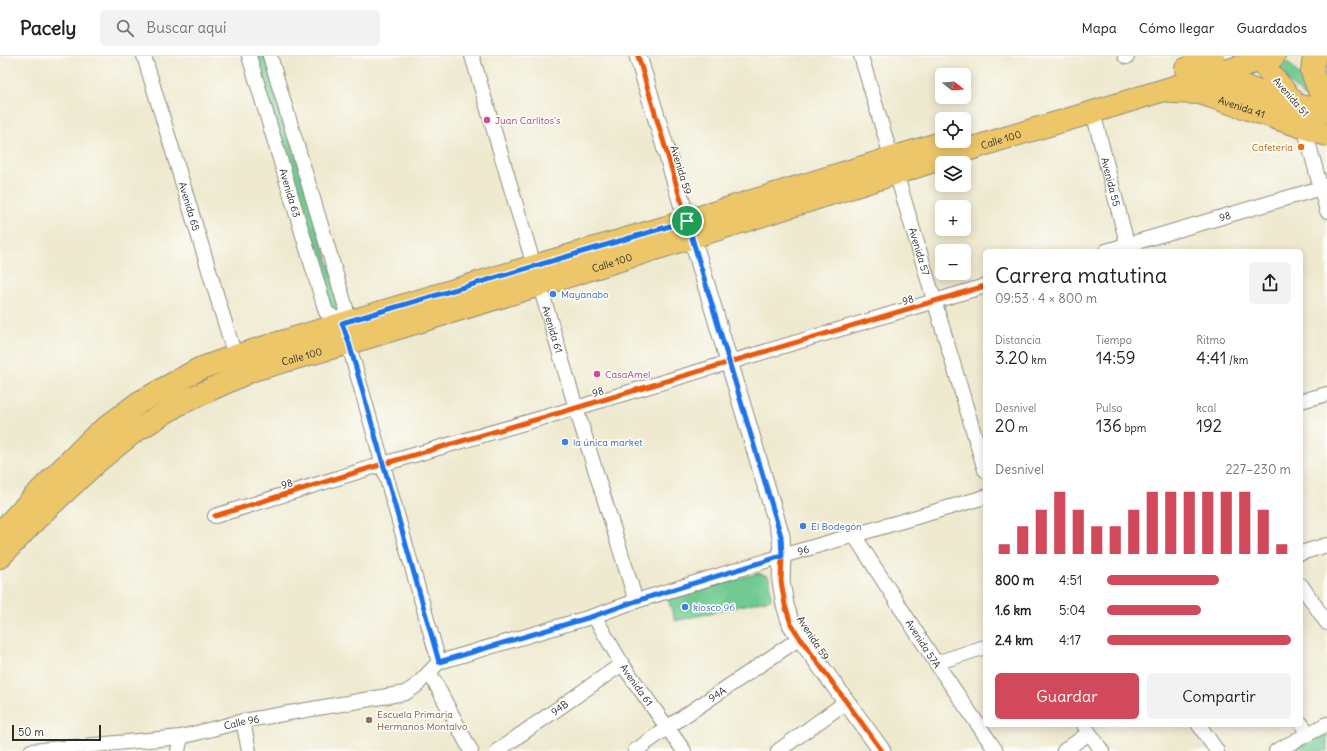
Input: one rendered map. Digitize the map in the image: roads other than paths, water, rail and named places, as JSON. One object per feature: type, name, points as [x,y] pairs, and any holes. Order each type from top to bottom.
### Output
[{"type":"main road","name":"Calle 100","points":[[971,134],[1225,56]]},
{"type":"main road","name":"Calle 100","points":[[0,557],[36,507],[96,435],[138,403],[199,369],[235,356],[345,333],[894,166],[996,141],[1093,112],[1153,93],[1212,66],[1263,58]]},
{"type":"main road","name":"Avenida 51","points":[[1263,58],[1296,105],[1321,133]]},
{"type":"main road","points":[[1186,69],[1212,66]]},
{"type":"main road","name":"Avenida 41","points":[[1212,66],[1296,105],[1327,112]]},
{"type":"main road","points":[[1314,71],[1327,112]]},
{"type":"main road","name":"Avenida 41","points":[[1153,93],[1200,93],[1321,133]]},
{"type":"main road","name":"Calle 100","points":[[894,166],[935,147]]},
{"type":"main road","name":"Calle 100","points":[[0,533],[128,437],[179,404],[253,370],[345,333]]},
{"type":"street","name":"Avenida 65","points":[[144,56],[235,356]]},
{"type":"street","name":"Avenida 63","points":[[249,56],[326,312],[345,333]]},
{"type":"street","name":"Avenida 63","points":[[270,56],[346,308],[345,333],[439,662]]},
{"type":"street","name":"Avenida 61","points":[[472,56],[576,408],[636,601]]},
{"type":"street","name":"Avenida 59","points":[[638,56],[781,536],[781,581],[785,605],[791,624],[882,751]]},
{"type":"street","name":"Avenida 57","points":[[861,56],[983,463]]},
{"type":"street","name":"Avenida 55","points":[[1093,112],[1128,248]]},
{"type":"street","points":[[1321,133],[1321,188],[1327,211]]},
{"type":"street","name":"98","points":[[1128,248],[1321,188]]},
{"type":"street","name":"98","points":[[216,516],[383,464],[983,287]]},
{"type":"street","points":[[1303,401],[1327,394]]},
{"type":"street","name":"96","points":[[439,662],[594,616],[636,601],[782,556],[983,498]]},
{"type":"street","name":"Avenida 57A","points":[[854,535],[936,663],[996,751]]},
{"type":"street","points":[[1303,552],[1327,545]]},
{"type":"street","points":[[1303,588],[1327,623]]},
{"type":"street","name":"Avenida 61","points":[[594,616],[622,664],[684,751]]},
{"type":"street","name":"94A","points":[[635,751],[800,638]]},
{"type":"street","points":[[936,663],[983,649]]},
{"type":"street","name":"Calle 96","points":[[31,751],[181,737],[243,721],[405,693],[416,686],[439,662]]},
{"type":"street","name":"94B","points":[[497,751],[622,664]]},
{"type":"street","points":[[430,673],[471,751]]},
{"type":"street","points":[[778,751],[846,702]]},
{"type":"street","points":[[243,721],[249,751]]},
{"type":"street","points":[[1276,751],[1305,728],[1327,724]]},
{"type":"street","points":[[1200,727],[1217,751]]},
{"type":"street","points":[[1064,751],[1086,729],[1102,751]]},
{"type":"street","points":[[178,751],[181,737]]},
{"type":"place","name":"Juan Carlitos's","points":[[487,120]]},
{"type":"place","name":"Cafetería","points":[[1301,147]]},
{"type":"place","name":"Mayanabo","points":[[553,294]]},
{"type":"place","name":"CasaAmel","points":[[597,374]]},
{"type":"place","name":"la única market","points":[[565,442]]},
{"type":"place","name":"El Bodegón","points":[[803,526]]},
{"type":"place","name":"kiosco 96","points":[[685,607]]},
{"type":"place","name":"Escuela Primaria Hermanos Montalvo","points":[[369,720]]}]
